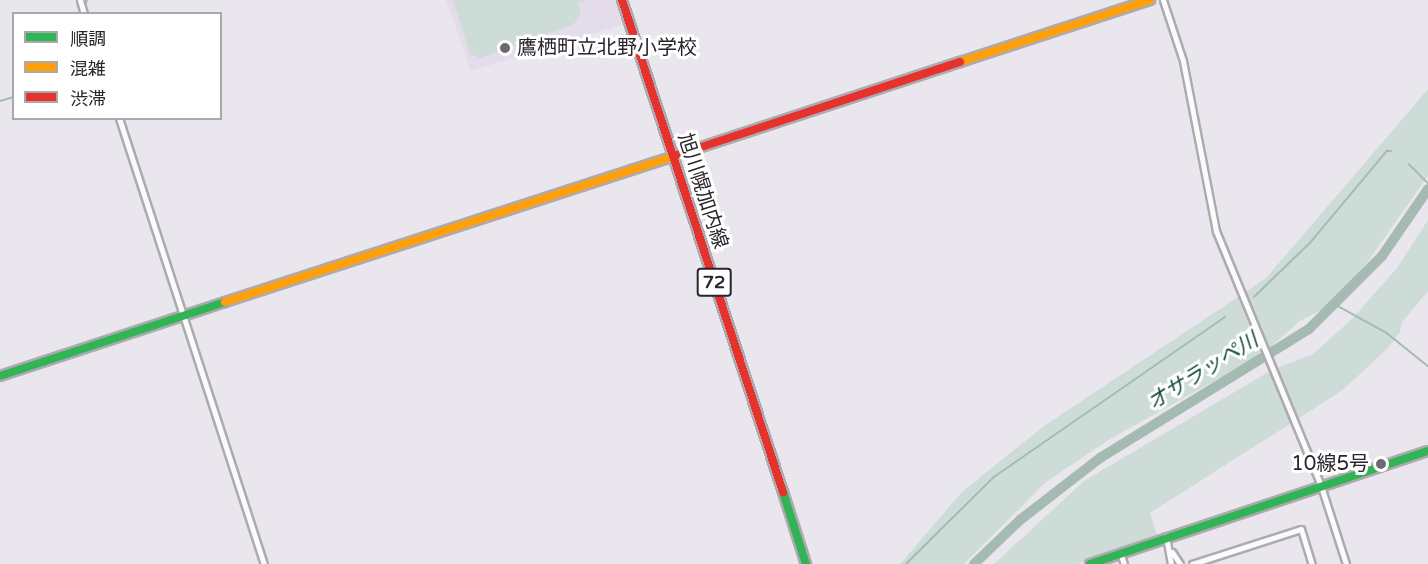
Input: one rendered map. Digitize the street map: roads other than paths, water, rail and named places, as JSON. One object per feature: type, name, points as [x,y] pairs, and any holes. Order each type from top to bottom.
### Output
[{"type":"street","name":"旭川幌加内線","points":[[622,0],[806,564]]},
{"type":"street","points":[[0,376],[1150,0]]},
{"type":"street","points":[[1163,0],[1183,61],[1216,231],[1321,486],[1347,564]]},
{"type":"street","points":[[119,120],[264,564]]},
{"type":"street","points":[[1090,564],[1166,536],[1428,451]]},
{"type":"street","points":[[1192,564],[1301,529],[1312,564]]},
{"type":"street","points":[[1166,536],[1180,564]]},
{"type":"street","points":[[1120,552],[1124,564]]},
{"type":"street","points":[[1171,564],[1172,552]]},
{"type":"waterway","points":[[0,101],[12,98]]},
{"type":"waterway","points":[[1254,297],[1310,243],[1387,151],[1391,151]]},
{"type":"waterway","points":[[1409,164],[1428,183]]},
{"type":"waterway","name":"オサラッペ川","points":[[974,564],[1020,520],[1100,458],[1309,329],[1382,256],[1428,189]]},
{"type":"waterway","points":[[1336,305],[1387,333],[1428,366]]},
{"type":"waterway","points":[[906,564],[994,477],[1225,317]]},
{"type":"place","name":"鷹栖町立北野小学校","points":[[505,48]]},
{"type":"place","name":"10線5号","points":[[1381,464]]}]
